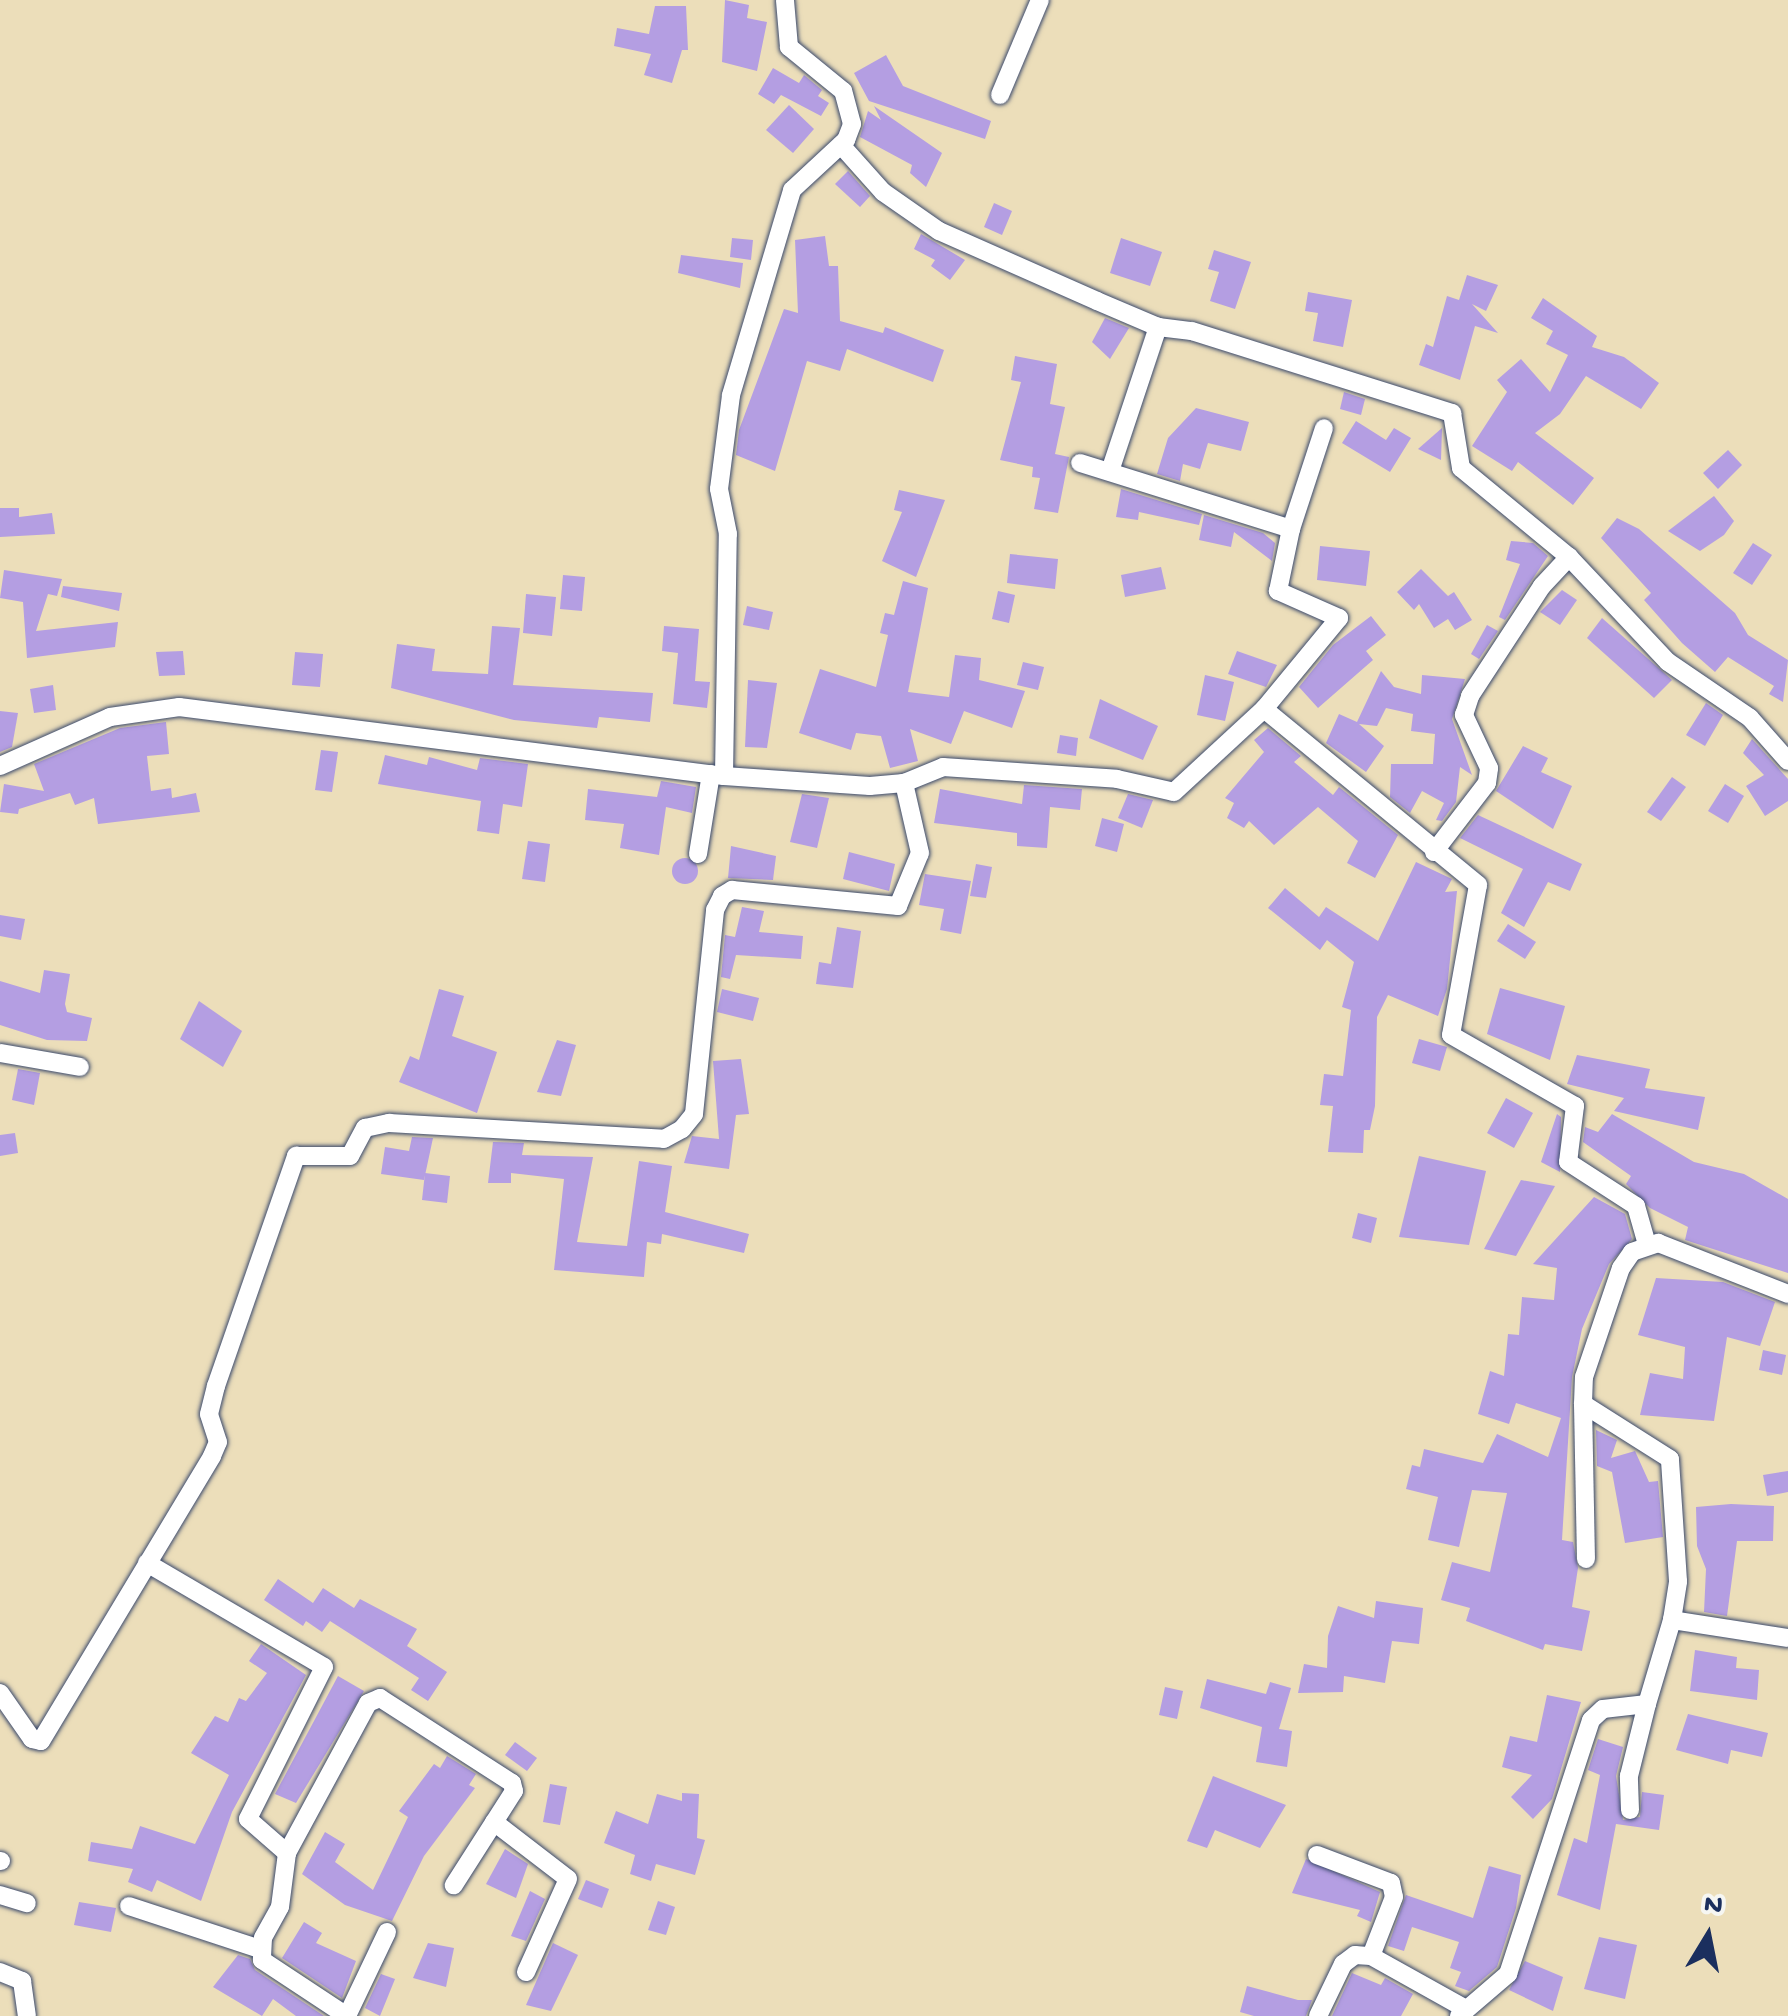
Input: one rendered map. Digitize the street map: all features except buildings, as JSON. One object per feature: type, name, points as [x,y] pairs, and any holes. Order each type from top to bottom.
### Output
[{"type":"street","points":[[698,854],[717,775],[728,534],[718,489],[722,441],[792,190],[841,146],[852,124],[850,102],[789,47],[785,0]]},
{"type":"street","points":[[1000,95],[1040,0]]},
{"type":"street","points":[[841,146],[882,192],[939,231],[1158,327],[1192,330],[1452,414],[1462,469],[1569,557],[1656,651],[1708,695],[1750,718],[1788,761]]},
{"type":"street","points":[[1111,468],[1158,327]]},
{"type":"street","points":[[0,766],[110,717],[179,706],[717,775],[904,782],[943,767],[1117,779],[1174,792],[1264,709],[1339,620],[1335,612],[1278,592],[1291,528],[1324,428]]},
{"type":"street","points":[[1080,463],[1111,468],[1291,528]]},
{"type":"street","points":[[1434,852],[1488,776],[1465,722],[1470,696],[1542,586],[1569,557]]},
{"type":"street","points":[[1264,709],[1479,890],[1452,1035],[1574,1106],[1568,1162],[1636,1206],[1646,1244]]},
{"type":"street","points":[[0,1693],[32,1739],[41,1740],[218,1442],[209,1414],[216,1386],[296,1156],[350,1156],[364,1128],[389,1123],[664,1139],[682,1129],[694,1114],[715,910],[722,896],[732,890],[898,906],[920,853],[904,782]]},
{"type":"street","points":[[0,1053],[80,1066]]},
{"type":"street","points":[[1646,1244],[1698,1254],[1771,1292],[1788,1294]]},
{"type":"street","points":[[1586,1559],[1584,1377],[1621,1268],[1646,1244]]},
{"type":"street","points":[[1583,1404],[1670,1459],[1678,1581],[1672,1620],[1629,1776],[1630,1810]]},
{"type":"street","points":[[147,1563],[324,1667],[248,1818],[287,1853]]},
{"type":"street","points":[[1672,1620],[1788,1638]]},
{"type":"street","points":[[387,1932],[347,2016],[265,1964],[260,1949],[278,1914],[287,1853],[368,1703],[380,1698],[509,1779],[514,1791],[454,1884]]},
{"type":"street","points":[[1318,2016],[1343,1964],[1355,1954],[1371,1956],[1462,2012],[1508,1974],[1591,1720],[1603,1710],[1648,1704]]},
{"type":"street","points":[[494,1822],[568,1879],[526,1972]]},
{"type":"street","points":[[1317,1855],[1394,1887],[1371,1956]]},
{"type":"street","points":[[0,1894],[27,1903]]},
{"type":"street","points":[[129,1906],[260,1949]]},
{"type":"street","points":[[0,1972],[22,1981],[27,2016]]}]
